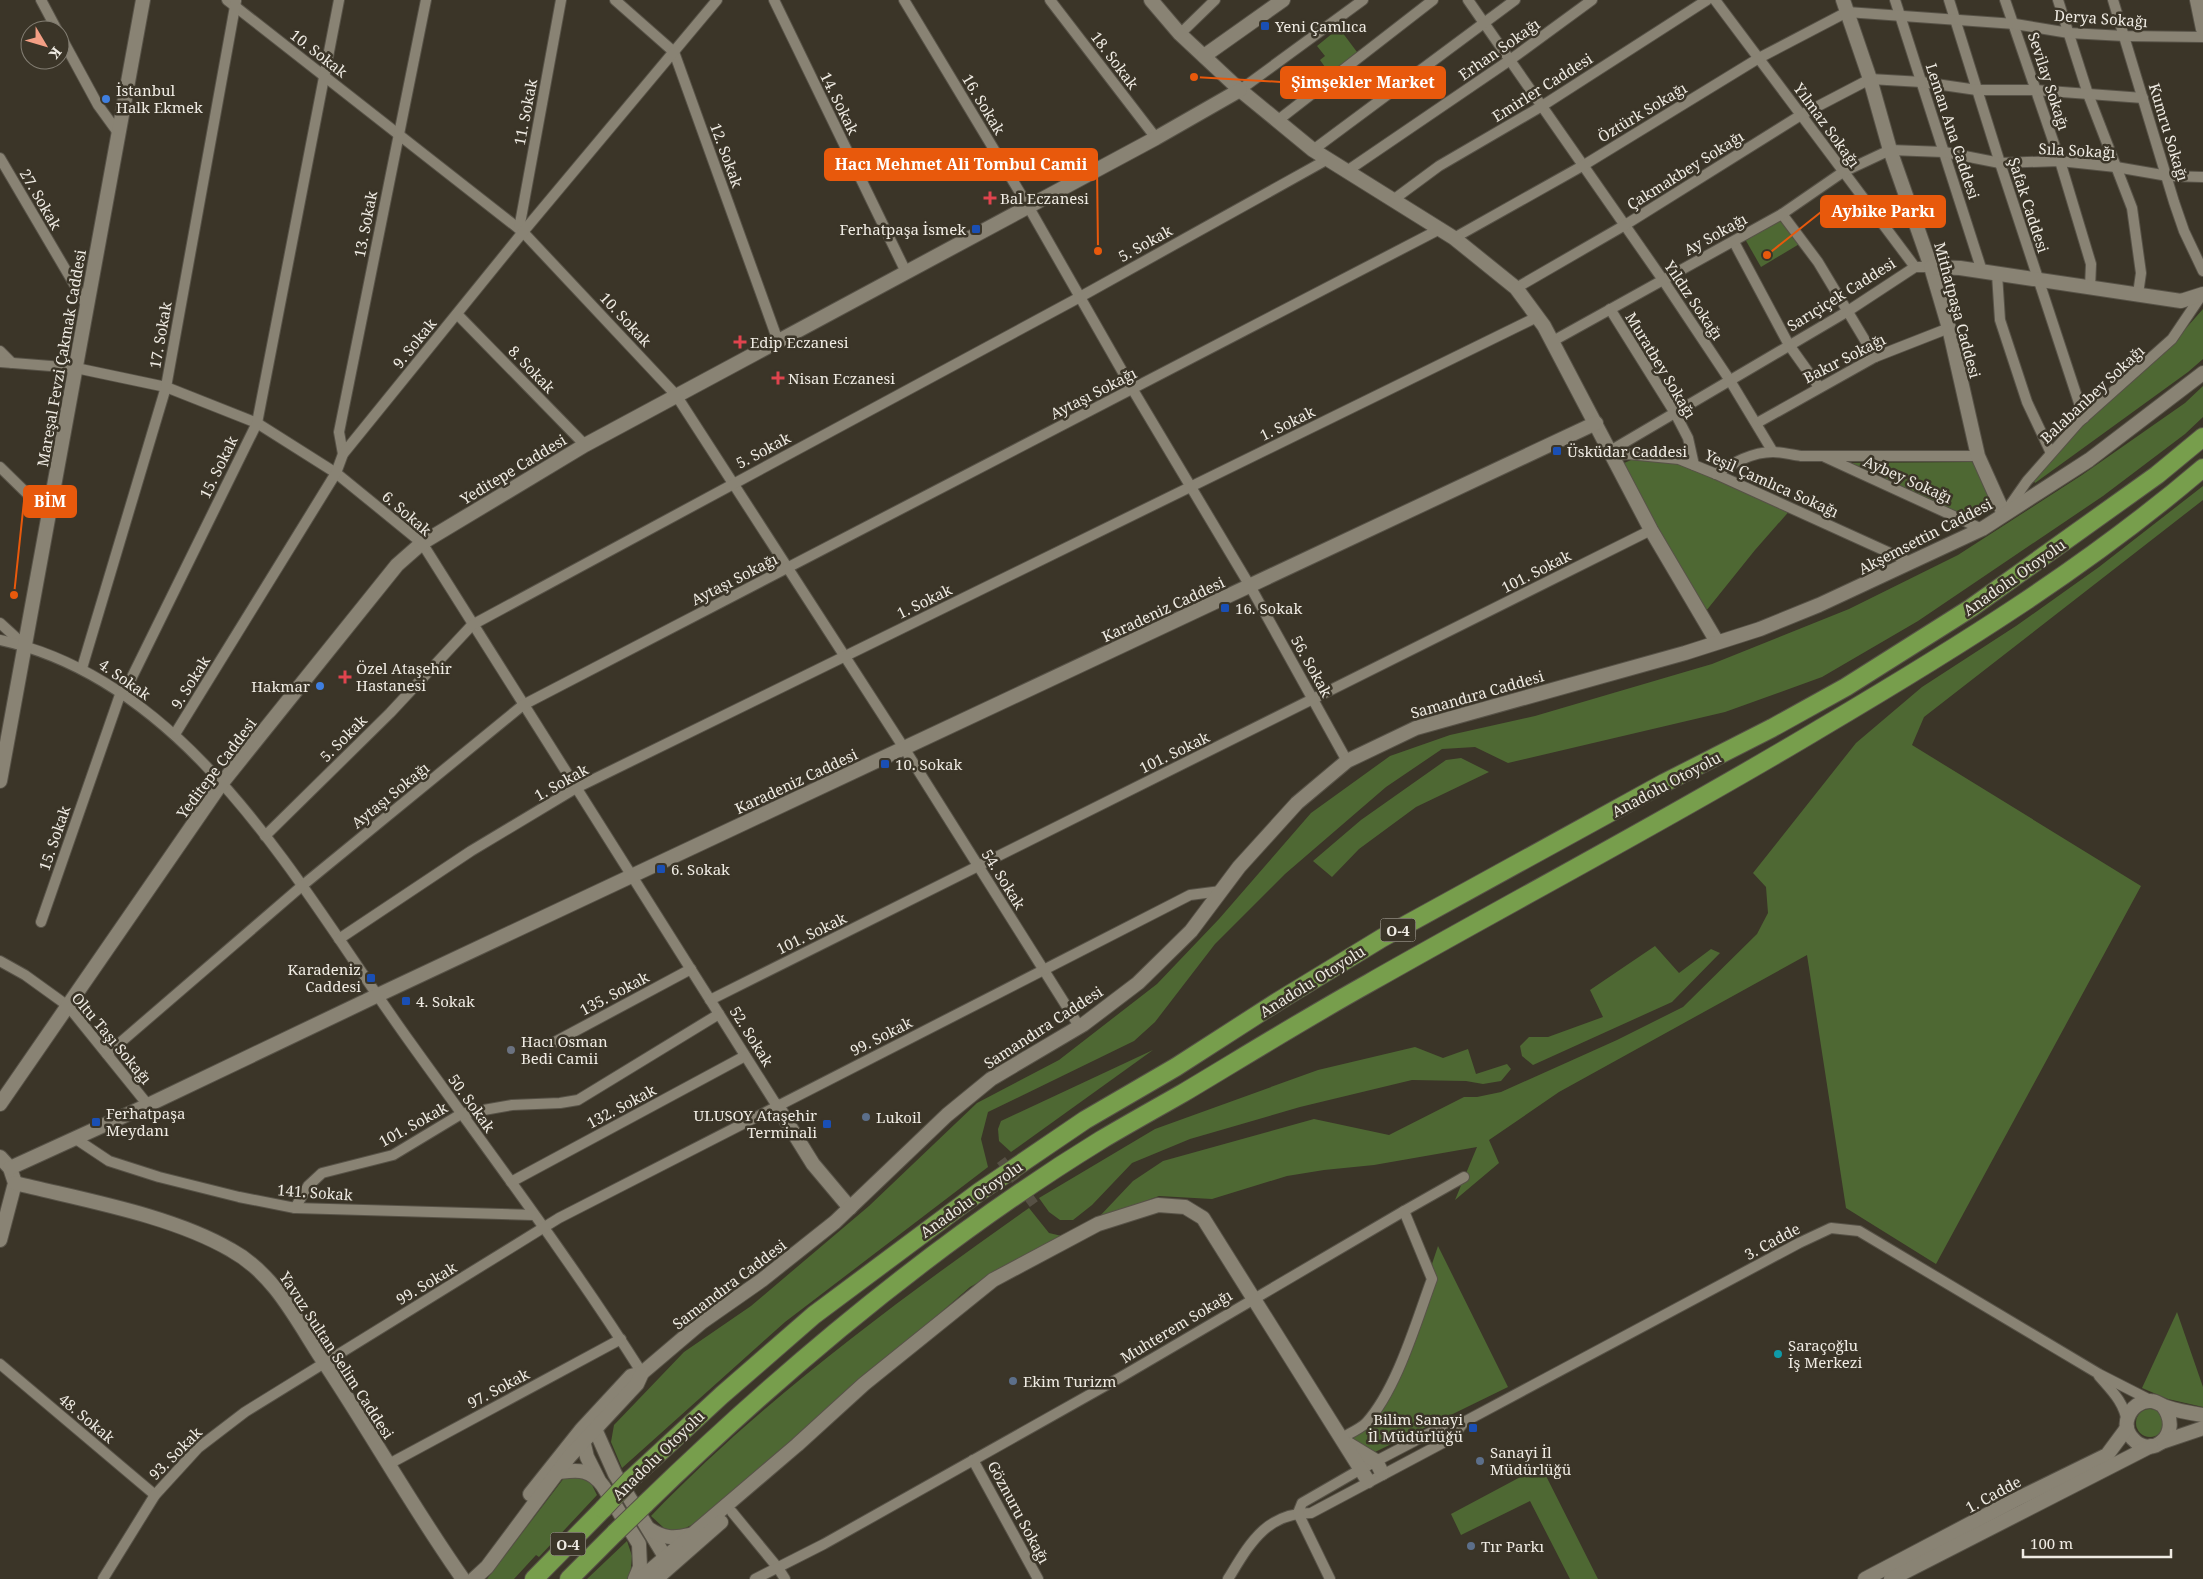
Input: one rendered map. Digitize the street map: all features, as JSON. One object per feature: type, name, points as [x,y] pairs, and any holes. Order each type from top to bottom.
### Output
[{"type":"highway","name":"Anadolu Otoyolu","points":[[534,1579],[631,1479],[722,1395],[814,1315],[979,1192],[1084,1120],[1176,1067],[1382,938],[1664,783],[1772,728],[1846,687],[1971,608],[2157,475],[2203,437]]},
{"type":"highway","name":"Anadolu Otoyolu","points":[[569,1579],[755,1400],[829,1337],[912,1271],[993,1212],[1091,1147],[1367,984],[1702,799],[1876,696],[2002,616],[2119,534],[2203,468]]},
{"type":"street","points":[[41,0],[52,20]]},
{"type":"street","name":"Mareşal Fevzi Çakmak Caddesi","points":[[0,780],[143,0]]},
{"type":"street","name":"15. Sokak","points":[[41,922],[121,692],[131,679],[257,423],[339,0]]},
{"type":"street","name":"13. Sokak","points":[[343,454],[339,432],[426,0]]},
{"type":"street","name":"11. Sokak","points":[[521,230],[562,0]]},
{"type":"street","name":"12. Sokak","points":[[615,0],[674,52],[778,341]]},
{"type":"street","name":"9. Sokak","points":[[175,734],[336,472],[343,454],[457,314],[521,230],[717,0]]},
{"type":"street","name":"14. Sokak","points":[[774,0],[906,272]]},
{"type":"street","name":"16. Sokak","points":[[904,0],[1028,206],[1133,390],[1250,586]]},
{"type":"street","name":"18. Sokak","points":[[1050,0],[1156,138]]},
{"type":"street","points":[[1180,34],[1215,0]]},
{"type":"street","points":[[1204,56],[1283,0]]},
{"type":"street","points":[[1240,90],[1363,0]]},
{"type":"street","points":[[1277,121],[1433,0]]},
{"type":"street","name":"Yıldız Sokağı","points":[[1468,0],[1663,280],[1757,423],[1773,452]]},
{"type":"street","points":[[1313,150],[1515,0]]},
{"type":"street","name":"Erhan Sokağı","points":[[1347,171],[1510,60],[1592,0]]},
{"type":"street","name":"Emirler Caddesi","points":[[1393,200],[1439,166],[1542,106],[1707,0]]},
{"type":"street","name":"Yılmaz Sokağı","points":[[1715,0],[1915,267]]},
{"type":"street","name":"Leman Ana Caddesi","points":[[1895,0],[1982,271]]},
{"type":"street","name":"Şafak Caddesi","points":[[1949,0],[2000,163],[2084,418]]},
{"type":"street","name":"Sevilay Sokağı","points":[[2005,0],[2015,24],[2060,162],[2091,264],[2090,288]]},
{"type":"street","points":[[2058,0],[2088,94],[2132,208],[2141,273],[2138,294]]},
{"type":"street","name":"Kumru Sokağı","points":[[2113,0],[2184,230],[2203,271]]},
{"type":"street","points":[[2197,0],[2203,29]]},
{"type":"street","points":[[1153,1],[1180,34],[1240,90],[1313,150],[1454,238],[1516,288],[1538,316],[1553,341],[1651,530],[1717,642]]},
{"type":"street","name":"10. Sokak","points":[[233,2],[398,136],[521,230],[676,396],[904,748]]},
{"type":"street","name":"17. Sokak","points":[[82,668],[166,387],[233,2]]},
{"type":"street","name":"Öztürk Sokağı","points":[[1454,238],[1584,165],[1845,6]]},
{"type":"street","name":"Derya Sokağı","points":[[1845,6],[1900,16],[2015,24],[2069,33],[2203,37]]},
{"type":"street","name":"Mithatpaşa Caddesi","points":[[1845,6],[1870,79],[1890,150],[1931,267],[1949,328],[1978,456],[2004,514]]},
{"type":"street","points":[[70,53],[98,105],[118,134]]},
{"type":"street","points":[[1870,79],[1922,82],[1977,90],[2035,90],[2143,98]]},
{"type":"street","name":"Çakmakbey Sokağı","points":[[1516,288],[1625,225],[1801,115],[1870,79]]},
{"type":"street","name":"Yeditepe Caddesi","points":[[0,1104],[221,784],[397,565],[422,544],[585,445],[1156,138],[1240,90]]},
{"type":"street","name":"Sıla Sokağı","points":[[1890,150],[1944,152],[2000,163],[2060,162],[2116,167],[2168,176],[2203,176]]},
{"type":"street","name":"Ay Sokağı","points":[[1553,341],[1734,242],[1782,214],[1843,172],[1890,150]]},
{"type":"street","name":"27. Sokak","points":[[0,158],[87,306]]},
{"type":"street","name":"5. Sokak","points":[[265,836],[390,713],[472,624],[1328,160]]},
{"type":"street","points":[[0,163],[10,173]]},
{"type":"street","points":[[1782,214],[1818,262],[1875,357]]},
{"type":"street","name":"Aytaşı Sokağı","points":[[107,1054],[303,885],[523,705],[1440,229]]},
{"type":"street","points":[[1734,242],[1789,345],[1819,387]]},
{"type":"street","name":"Sarıçiçek Caddesi","points":[[1611,453],[1729,380],[1848,311],[1915,267],[1960,268],[2180,301],[2202,295]]},
{"type":"street","points":[[1997,274],[2000,320],[2027,402],[2051,453]]},
{"type":"street","name":"Balabanbey Sokağı","points":[[2004,514],[2027,481],[2084,418],[2172,339],[2202,295]]},
{"type":"street","name":"Muratbey Sokağı","points":[[1610,310],[1676,413],[1688,438],[1694,465]]},
{"type":"street","name":"8. Sokak","points":[[457,314],[585,445]]},
{"type":"street","name":"1. Sokak","points":[[339,939],[472,851],[576,788],[1538,316]]},
{"type":"street","name":"Bakır Sokağı","points":[[1757,423],[1875,357],[1949,328]]},
{"type":"street","points":[[0,351],[12,363]]},
{"type":"street","name":"6. Sokak","points":[[0,362],[76,368],[166,387],[257,423],[336,472],[422,544],[632,876]]},
{"type":"street","name":"Akşemsettin Caddesi","points":[[1717,642],[1819,606],[1982,528],[2089,460],[2203,373]]},
{"type":"street","name":"Karadeniz Caddesi","points":[[10,1168],[76,1139],[376,996],[1596,423]]},
{"type":"street","points":[[1716,474],[1734,462],[1773,452],[1800,456],[1978,456]]},
{"type":"street","name":"Yeşil Çamlıca Sokağı","points":[[1611,453],[1661,456],[1694,465],[1912,563]]},
{"type":"street","name":"Aybey Sokağı","points":[[1822,456],[1982,528]]},
{"type":"street","points":[[0,467],[49,515]]},
{"type":"street","name":"101. Sokak","points":[[710,1000],[1651,530]]},
{"type":"street","name":"56. Sokak","points":[[1250,586],[1347,761]]},
{"type":"street","points":[[0,623],[25,645]]},
{"type":"street","points":[[0,640],[25,645]]},
{"type":"street","name":"Samandıra Caddesi","points":[[472,1579],[486,1567],[559,1472],[586,1431],[614,1409],[637,1384],[642,1373],[702,1322],[762,1280],[850,1208],[946,1115],[991,1079],[1079,1026],[1138,983],[1191,931],[1239,867],[1297,803],[1347,761],[1416,728],[1717,642]]},
{"type":"street","name":"4. Sokak","points":[[25,645],[82,668],[121,692],[175,734],[221,784],[303,885],[376,996]]},
{"type":"street","name":"54. Sokak","points":[[904,748],[1079,1026]]},
{"type":"street","name":"52. Sokak","points":[[632,876],[813,1164],[850,1208]]},
{"type":"street","name":"99. Sokak","points":[[325,1363],[559,1218],[1190,895],[1221,891]]},
{"type":"street","name":"Oltu Taşı Sokağı","points":[[0,961],[25,975],[68,1006],[148,1105]]},
{"type":"street","name":"135. Sokak","points":[[551,1044],[690,969]]},
{"type":"street","name":"50. Sokak","points":[[376,996],[534,1214],[621,1339],[642,1373]]},
{"type":"street","name":"101. Sokak","points":[[295,1208],[308,1186],[322,1173],[393,1155],[461,1114],[512,1105],[560,1103],[578,1100],[719,1014]]},
{"type":"street","name":"132. Sokak","points":[[511,1182],[745,1056]]},
{"type":"street","name":"141. Sokak","points":[[76,1139],[109,1161],[159,1177],[239,1197],[295,1208],[534,1214]]},
{"type":"street","points":[[0,1157],[10,1168],[15,1183],[0,1240]]},
{"type":"street","name":"Muhterem Sokağı","points":[[756,1579],[1120,1377],[1464,1176]]},
{"type":"street","name":"Yavuz Sultan Selim Caddesi","points":[[15,1183],[131,1212],[195,1232],[232,1250],[262,1272],[274,1286],[325,1363],[431,1534],[463,1579]]},
{"type":"street","points":[[640,1579],[656,1574],[690,1535],[797,1445],[864,1384],[993,1280],[1098,1224],[1158,1205],[1184,1207],[1203,1218],[1368,1481]]},
{"type":"street","points":[[1340,1439],[1366,1424],[1382,1400],[1397,1370],[1432,1279],[1404,1211]]},
{"type":"street","name":"3. Cadde","points":[[1379,1467],[1452,1438],[1464,1422],[1799,1243],[1831,1228],[1859,1232],[2093,1370],[2157,1403]]},
{"type":"street","name":"97. Sokak","points":[[389,1464],[621,1339]]},
{"type":"street","name":"93. Sokak","points":[[104,1579],[154,1495],[198,1448],[245,1412],[325,1363]]},
{"type":"street","name":"48. Sokak","points":[[0,1364],[154,1495]]},
{"type":"street","name":"3. Cadde","points":[[2093,1370],[2118,1397],[2125,1412],[2127,1425]]},
{"type":"street","points":[[472,1579],[495,1541],[548,1470],[586,1431],[631,1376],[642,1373]]},
{"type":"street","points":[[2157,1403],[2170,1418],[2170,1431],[2156,1444],[2135,1441],[2127,1425],[2128,1416],[2135,1407],[2157,1403],[2186,1413],[2203,1415]]},
{"type":"street","points":[[614,1409],[605,1426],[603,1435],[605,1451],[615,1474],[668,1562]]},
{"type":"street","name":"1. Cadde","points":[[1865,1579],[2013,1501],[2106,1455],[2127,1425]]},
{"type":"street","name":"1. Cadde","points":[[1891,1579],[2156,1444],[2203,1428]]},
{"type":"street","points":[[586,1431],[605,1451]]},
{"type":"street","points":[[586,1431],[587,1457],[656,1574]]},
{"type":"street","points":[[1340,1439],[1379,1467]]},
{"type":"street","points":[[668,1562],[749,1497],[797,1445]]},
{"type":"street","name":"Göznuru Sokağı","points":[[973,1460],[1033,1578]]},
{"type":"street","points":[[1330,1579],[1298,1513],[1302,1503],[1361,1468],[1379,1467]]},
{"type":"street","points":[[1228,1579],[1250,1543],[1269,1524],[1298,1513],[1311,1513],[1368,1481],[1379,1467]]},
{"type":"street","points":[[559,1472],[580,1470],[597,1478],[603,1486]]},
{"type":"street","points":[[732,1512],[785,1579]]},
{"type":"street","points":[[648,1529],[661,1537],[675,1538],[690,1535]]},
{"type":"street","points":[[635,1579],[640,1567],[639,1544]]},
{"type":"green space","points":[[1339,28],[1357,52],[1330,74],[1320,60],[1325,56],[1317,46]]},
{"type":"green space","points":[[1778,219],[1801,243],[1761,267],[1745,239]]},
{"type":"green space","points":[[2203,309],[2203,359],[2188,372],[2035,483],[2033,480],[2086,420],[2172,344]]},
{"type":"green space","points":[[2203,386],[2203,417],[2185,434],[2103,496],[1918,621],[1822,677],[1725,712],[1508,763],[1475,747],[1442,749],[1386,787],[1285,874],[1215,944],[1155,1022],[1134,1041],[988,1112],[981,1139],[988,1167],[785,1322],[622,1468],[611,1442],[614,1425],[684,1352],[751,1306],[869,1206],[977,1103],[1059,1060],[1157,984],[1219,919],[1311,813],[1390,756],[1450,735],[1535,716],[1712,664],[1849,609],[1958,555],[2082,475],[2185,403]]},
{"type":"green space","points":[[1652,457],[1679,461],[1792,508],[1706,611],[1658,531],[1622,464],[1631,460]]},
{"type":"green space","points":[[1972,462],[1999,505],[1972,518],[1845,463]]},
{"type":"green space","points":[[2203,486],[2203,500],[1924,717],[1912,745],[2141,886],[1936,1264],[1846,1208],[1807,955],[1559,1092],[1489,1140],[1499,1163],[1455,1200],[1477,1147],[1374,1165],[1287,1176],[1212,1199],[1159,1196],[1098,1218],[1133,1181],[1163,1161],[1314,1119],[1389,1135],[1464,1097],[1477,1097],[1501,1092],[1617,1040],[1683,1007],[1757,934],[1768,913],[1766,887],[1753,873],[1856,743],[1922,687],[2016,626],[2099,567]]},
{"type":"green space","points":[[1461,758],[1489,772],[1416,807],[1359,849],[1332,877],[1313,861],[1361,820],[1446,760]]},
{"type":"green space","points":[[1655,946],[1679,973],[1711,949],[1720,953],[1672,1002],[1533,1065],[1522,1056],[1520,1046],[1529,1037],[1548,1037],[1603,1017],[1590,990]]},
{"type":"green space","points":[[1415,1047],[1443,1058],[1468,1049],[1476,1074],[1507,1064],[1511,1069],[1501,1081],[1483,1084],[1466,1081],[1412,1080],[1300,1107],[1190,1139],[1132,1163],[1092,1205],[1073,1220],[1060,1220],[1049,1212],[1039,1198],[1155,1129],[1318,1070]]},
{"type":"green space","points":[[1153,1050],[1011,1152],[999,1141],[998,1129],[1001,1121]]},
{"type":"green space","points":[[1029,1208],[1049,1233],[1066,1237],[1045,1246],[970,1287],[702,1520],[677,1532],[664,1528],[651,1516],[694,1473],[785,1392],[881,1315]]},
{"type":"green space","points":[[1438,1246],[1508,1387],[1373,1453],[1348,1439],[1369,1425],[1437,1279],[1432,1264]]},
{"type":"green space","points":[[2177,1312],[2203,1387],[2203,1407],[2168,1399],[2142,1388]]},
{"type":"green space","points":[[2150,1409],[2160,1413],[2164,1423],[2160,1433],[2150,1437],[2140,1433],[2136,1423],[2140,1413]]},
{"type":"green space","points":[[1541,1466],[1598,1579],[1570,1579],[1530,1501],[1461,1535],[1451,1514]]},
{"type":"green space","points":[[576,1476],[591,1483],[597,1495],[539,1557],[536,1555],[514,1579],[487,1579],[564,1478]]},
{"type":"green space","points":[[627,1541],[632,1556],[630,1579],[587,1579]]},
{"type":"tunnel","points":[[1001,1160],[1036,1207]]},
{"type":"place","name":"Yeni Çamlıca","points":[[1265,26]]},
{"type":"place","name":"Şimşekler Market","points":[[1194,77]]},
{"type":"place","name":"İstanbul Halk Ekmek","points":[[106,99]]},
{"type":"place","name":"Bal Eczanesi","points":[[990,198]]},
{"type":"place","name":"Ferhatpaşa İsmek","points":[[976,229]]},
{"type":"place","name":"Hacı Mehmet Ali Tombul Camii","points":[[1098,251]]},
{"type":"place","name":"Aybike Parkı","points":[[1767,255]]},
{"type":"place","name":"Edip Eczanesi","points":[[740,342]]},
{"type":"place","name":"Nisan Eczanesi","points":[[778,378]]},
{"type":"place","name":"Üsküdar Caddesi","points":[[1557,451]]},
{"type":"place","name":"BİM","points":[[14,595]]},
{"type":"place","name":"16. Sokak","points":[[1225,608]]},
{"type":"place","name":"Özel Ataşehir Hastanesi","points":[[345,677]]},
{"type":"place","name":"Hakmar","points":[[320,686]]},
{"type":"place","name":"10. Sokak","points":[[885,764]]},
{"type":"place","name":"6. Sokak","points":[[661,869]]},
{"type":"place","name":"Karadeniz Caddesi","points":[[371,978]]},
{"type":"place","name":"4. Sokak","points":[[406,1001]]},
{"type":"place","name":"Hacı Osman Bedi Camii","points":[[511,1050]]},
{"type":"place","name":"Lukoil","points":[[866,1117]]},
{"type":"place","name":"Ferhatpaşa Meydanı","points":[[96,1122]]},
{"type":"place","name":"ULUSOY Ataşehir Terminali","points":[[827,1124]]},
{"type":"place","name":"Saraçoğlu İş Merkezi","points":[[1778,1354]]},
{"type":"place","name":"Ekim Turizm","points":[[1013,1381]]},
{"type":"place","name":"Bilim Sanayi İl Müdürlüğü","points":[[1473,1428]]},
{"type":"place","name":"Sanayi İl Müdürlüğü","points":[[1480,1461]]},
{"type":"place","name":"Tır Parkı","points":[[1471,1546]]}]
